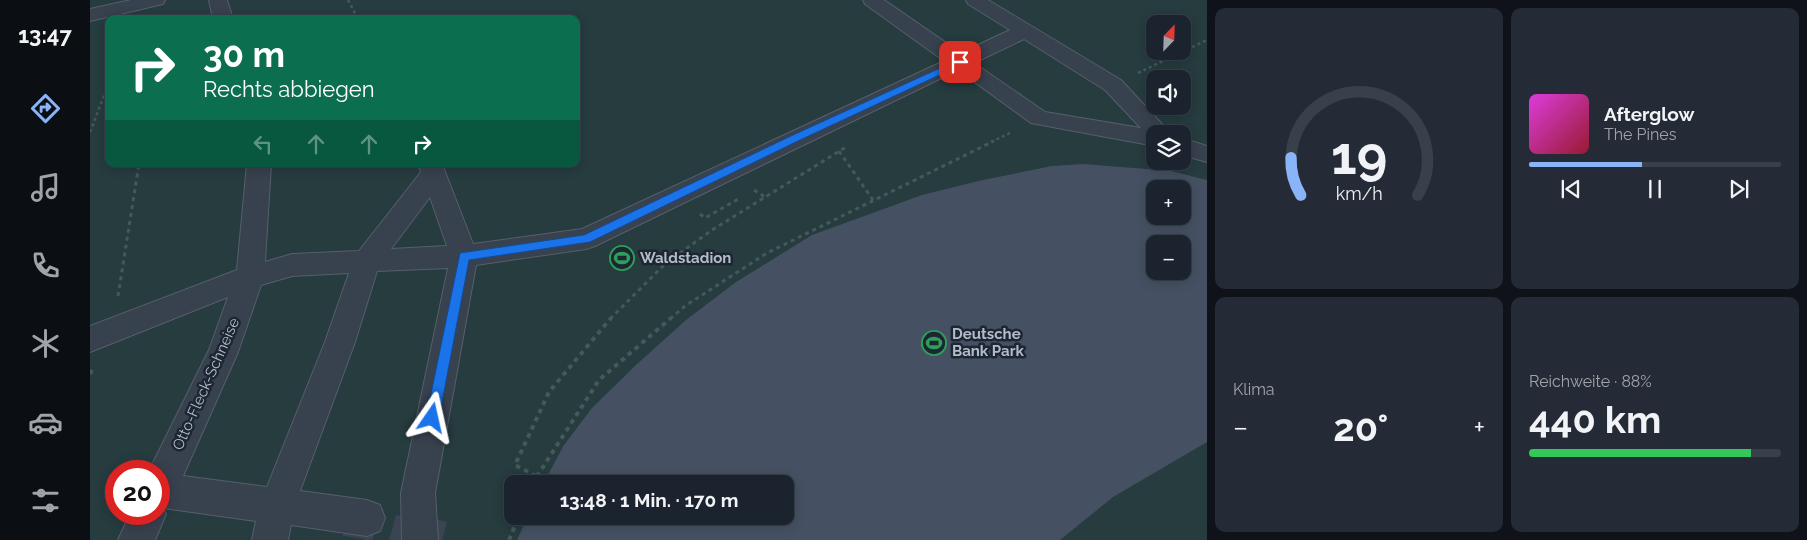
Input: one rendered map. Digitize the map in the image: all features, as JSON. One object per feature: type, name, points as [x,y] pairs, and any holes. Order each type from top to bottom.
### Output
[{"type":"street","points":[[90,15],[156,0]]},
{"type":"street","points":[[218,0],[222,15]]},
{"type":"street","points":[[872,0],[1039,118],[1146,136]]},
{"type":"street","points":[[976,0],[1113,85],[1151,125]]},
{"type":"street","points":[[101,334],[250,277],[292,265],[464,256],[586,239],[804,134],[1026,31]]},
{"type":"street","points":[[1191,149],[1207,154]]},
{"type":"street","name":"Otto-Fleck-Schneise","points":[[170,466],[223,352],[250,277],[259,167]]},
{"type":"street","points":[[420,540],[418,493],[464,256],[432,169]]},
{"type":"street","points":[[270,540],[277,506],[340,342],[366,262],[432,169]]},
{"type":"street","points":[[170,491],[367,518]]},
{"type":"street","points":[[136,540],[143,525]]},
{"type":"path","points":[[348,0],[356,15]]},
{"type":"path","points":[[90,132],[105,93]]},
{"type":"path","points":[[537,475],[599,380],[685,306],[766,253],[1039,118]]},
{"type":"path","points":[[834,146],[873,200]]},
{"type":"path","points":[[534,475],[515,465],[549,392],[626,301],[665,264],[704,236],[847,146]]},
{"type":"path","points":[[90,374],[101,334],[138,167]]},
{"type":"path","points":[[509,540],[515,525]]},
{"type":"green space","name":"Waldstadion","points":[[90,0],[1207,0],[1207,540],[90,540]]},
{"type":"building","name":"Deutsche Bank Park","points":[[1084,164],[1171,171],[1207,180],[1207,442],[1113,497],[1060,540],[517,540],[524,525],[794,525],[794,475],[548,475],[564,445],[592,408],[686,320],[736,282],[812,235],[922,195],[1052,166]]},
{"type":"tunnel","points":[[345,520],[365,523],[428,540]]},
{"type":"tunnel","points":[[412,529],[452,540]]},
{"type":"place","name":"Waldstadion","points":[[622,258]]},
{"type":"place","name":"Deutsche Bank Park","points":[[934,343]]},
{"type":"route","points":[[432,418],[464,256],[586,239],[960,62]]}]
